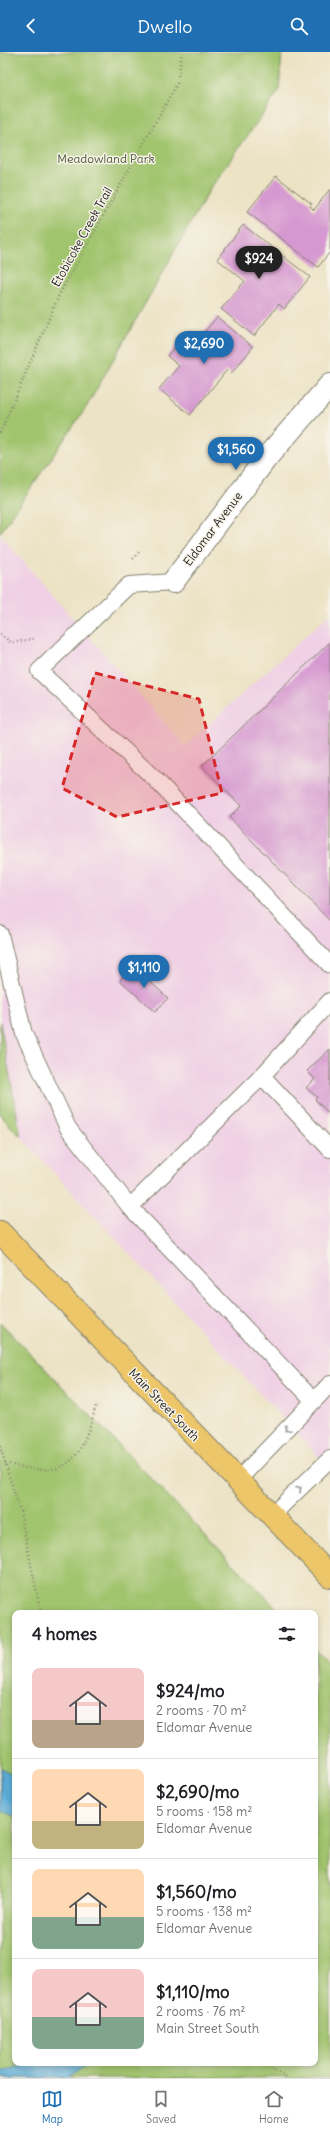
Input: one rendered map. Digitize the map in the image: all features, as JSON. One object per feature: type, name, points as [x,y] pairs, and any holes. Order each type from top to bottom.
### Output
[{"type":"main road","name":"Main Street South","points":[[2,1235],[330,1576]]},
{"type":"street","name":"Eldomar Avenue","points":[[173,582],[268,457],[330,386]]},
{"type":"lane","points":[[173,582],[129,585],[39,671],[156,780],[330,965]]},
{"type":"lane","points":[[0,934],[24,1034],[68,1128],[130,1207],[314,1401]]},
{"type":"lane","points":[[130,1207],[262,1076],[330,1001]]},
{"type":"lane","points":[[262,1076],[330,1148]]},
{"type":"lane","points":[[237,1481],[330,1384]]},
{"type":"lane","points":[[271,1516],[330,1459]]},
{"type":"path","name":"Etobicoke Creek Trail","points":[[0,433],[59,295],[177,84],[182,52]]},
{"type":"path","points":[[4,1463],[26,1469],[41,1470],[65,1465],[80,1451],[96,1406]]},
{"type":"path","points":[[0,1446],[20,1511],[40,1610]]},
{"type":"path","points":[[266,2066],[287,2078]]},
{"type":"highlighted area","points":[[95,673],[199,699],[222,793],[117,817],[62,788]]},
{"type":"shaded area","points":[[0,535],[185,746],[330,614],[330,1469],[21,1137],[0,1022]]},
{"type":"green space","name":"Meadowland Park","points":[[0,52],[282,52],[279,91],[210,189],[87,406],[0,533]]},
{"type":"green space","points":[[0,1022],[21,1137],[0,1115]]},
{"type":"green space","points":[[0,1322],[278,1610],[12,1610],[12,2066],[318,2066],[318,1652],[330,1664],[330,2078],[0,2078]]},
{"type":"water","points":[[0,1768],[12,1774],[12,1815],[0,1811]]},
{"type":"water","points":[[21,2066],[85,2066],[68,2078],[0,2078],[0,2072]]},
{"type":"building","points":[[276,176],[312,204],[310,206],[314,210],[330,189],[330,252],[318,267],[247,212]]},
{"type":"building","points":[[243,225],[310,277],[284,309],[279,304],[254,336],[221,309],[245,281],[217,259]]},
{"type":"building","points":[[217,317],[253,347],[231,374],[227,370],[190,415],[159,389],[179,366],[167,356],[178,343],[188,351]]},
{"type":"building","points":[[330,642],[330,921],[229,817],[241,806],[202,766]]},
{"type":"building","points":[[133,966],[168,998],[155,1012],[120,980]]},
{"type":"building","points":[[330,1049],[330,1115],[315,1099],[317,1097],[306,1088],[315,1079],[307,1071]]}]
